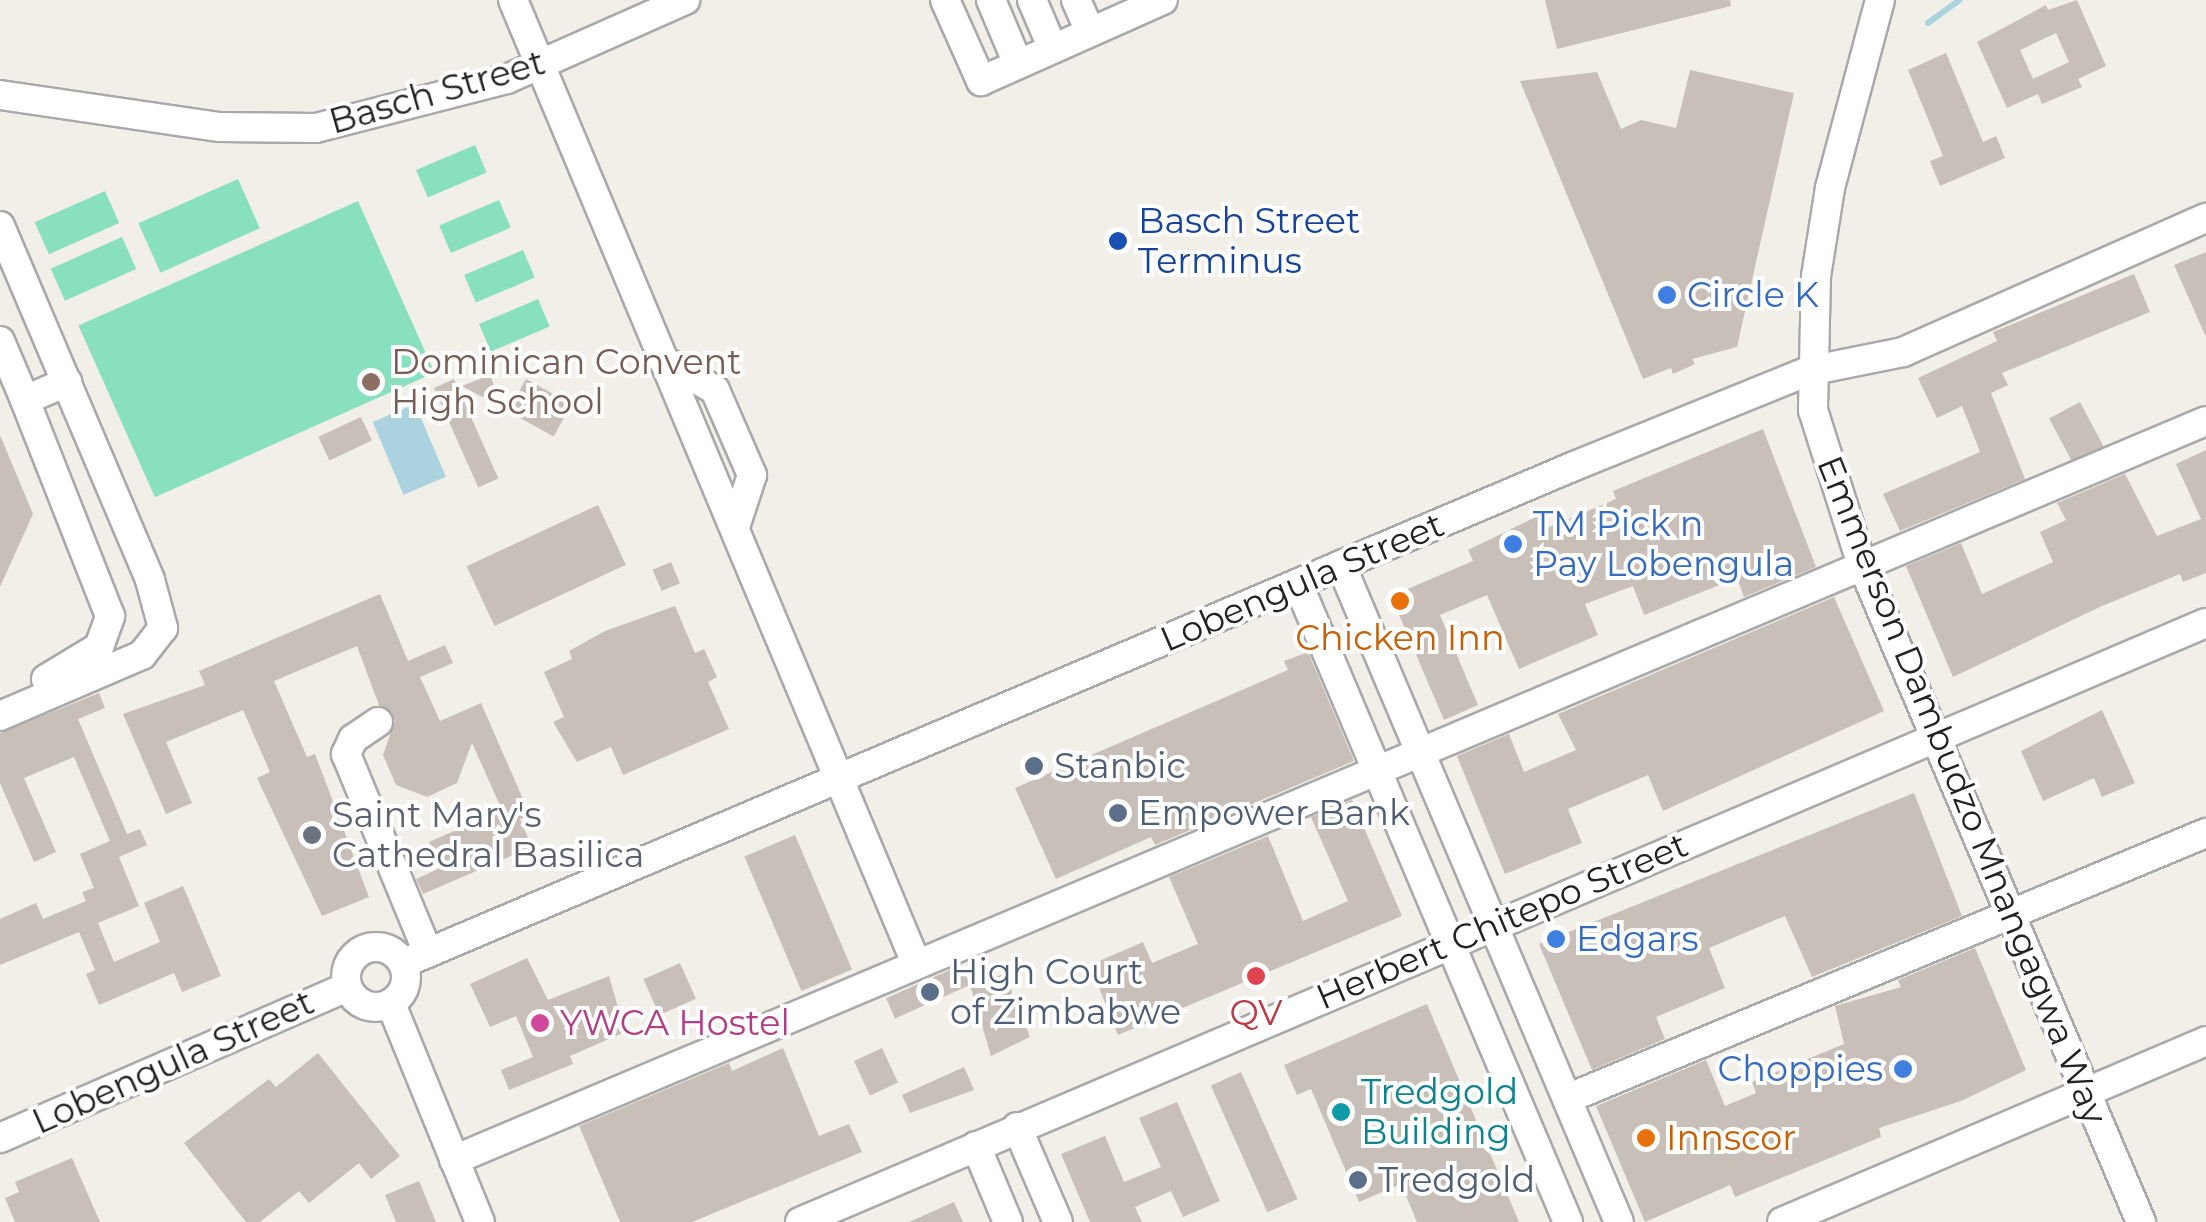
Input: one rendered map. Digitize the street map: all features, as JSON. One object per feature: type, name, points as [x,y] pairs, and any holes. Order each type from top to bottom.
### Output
[{"type":"street","points":[[513,0],[843,777],[916,963]]},
{"type":"street","name":"Basch Street","points":[[0,95],[220,127],[316,128],[374,118],[539,66],[685,0]]},
{"type":"street","points":[[945,0],[981,80],[1090,32],[1125,8],[1163,0]]},
{"type":"street","points":[[990,0],[1018,64]]},
{"type":"street","points":[[1032,0],[1053,49]]},
{"type":"street","points":[[1076,0],[1090,32]]},
{"type":"street","name":"Emmerson Dambudzo Mnangagwa Way","points":[[1880,0],[1830,188],[1809,370],[1823,454],[1861,562],[2140,1222]]},
{"type":"street","name":"Lobengula Street","points":[[392,1004],[366,1006],[348,987],[346,974],[359,952],[384,947],[416,958],[1809,370],[1903,352],[2206,218]]},
{"type":"street","points":[[0,226],[160,604],[163,628],[142,655],[0,716]]},
{"type":"street","points":[[0,341],[110,616],[108,633],[86,657],[0,701]]},
{"type":"street","points":[[25,400],[67,382]]},
{"type":"street","points":[[454,1160],[1861,562],[2206,420]]},
{"type":"street","points":[[1341,565],[1619,1222]]},
{"type":"street","points":[[1298,584],[1568,1222]]},
{"type":"street","name":"Herbert Chitepo Street","points":[[800,1222],[1017,1126],[2206,623]]},
{"type":"street","points":[[378,722],[353,739],[346,754],[416,958],[406,986],[392,1004],[480,1222]]},
{"type":"street","points":[[1569,1098],[2206,833]]},
{"type":"street","name":"Lobengula Street","points":[[0,1138],[348,987]]},
{"type":"street","points":[[1782,1222],[2206,1040]]},
{"type":"street","points":[[1017,1126],[1058,1222]]},
{"type":"street","points":[[976,1146],[1008,1222]]},
{"type":"green space","points":[[475,145],[487,173],[428,198],[416,170]]},
{"type":"green space","points":[[238,179],[260,228],[160,273],[138,223]]},
{"type":"green space","points":[[105,191],[119,223],[49,254],[35,222]]},
{"type":"green space","points":[[499,200],[511,228],[451,253],[439,225]]},
{"type":"green space","points":[[358,201],[434,373],[155,497],[78,325]]},
{"type":"green space","points":[[122,237],[136,269],[65,301],[51,269]]},
{"type":"green space","points":[[523,250],[535,278],[476,303],[464,275]]},
{"type":"green space","points":[[538,299],[550,327],[491,352],[479,324]]},
{"type":"water","points":[[415,404],[446,477],[404,495],[373,422]]},
{"type":"building","points":[[1545,0],[1730,0],[1731,6],[1557,49]]},
{"type":"building","points":[[2077,0],[2106,66],[2078,79],[2082,87],[2042,104],[2038,94],[2007,108],[1977,42],[2046,5],[2048,10]],"holes":[[[2056,33],[2069,62],[2033,79],[2020,50]]]},
{"type":"building","points":[[1946,53],[1983,142],[1996,136],[2005,158],[1940,186],[1930,161],[1943,156],[1908,70]]},
{"type":"building","points":[[1690,70],[1794,93],[1737,347],[1692,359],[1695,364],[1673,374],[1671,368],[1643,379],[1520,81],[1597,72],[1621,129],[1641,120],[1676,128]]},
{"type":"building","points":[[2206,252],[2206,337],[2174,265]]},
{"type":"building","points":[[2134,274],[2150,312],[2002,373],[2008,385],[1991,393],[2025,479],[1900,531],[1883,494],[1980,452],[1962,406],[1937,418],[1918,378],[1997,341],[1993,332]]},
{"type":"building","points":[[490,375],[496,391],[482,397],[462,386]]},
{"type":"building","points":[[454,379],[498,479],[478,488],[434,388]]},
{"type":"building","points":[[526,379],[571,404],[554,437],[508,411]]},
{"type":"building","points":[[2080,402],[2103,446],[2073,463],[2049,418]]},
{"type":"building","points":[[361,417],[372,441],[329,460],[318,437]]},
{"type":"building","points":[[1763,429],[1816,567],[1744,597],[1737,578],[1644,615],[1633,586],[1585,604],[1598,635],[1519,669],[1487,595],[1440,615],[1478,705],[1444,720],[1391,596],[1473,561],[1468,550],[1540,515],[1547,528],[1616,499],[1613,491]]},
{"type":"building","points":[[0,435],[33,514],[0,587]]},
{"type":"building","points":[[2206,450],[2206,573],[2183,582],[2180,574],[2102,606],[1953,677],[1906,566],[1961,543],[1982,594],[2053,562],[2040,532],[2066,520],[2057,503],[2125,474],[2157,536],[2201,519],[2176,464]]},
{"type":"building","points":[[598,505],[626,565],[494,626],[467,566]]},
{"type":"building","points":[[671,562],[680,583],[662,591],[653,570]]},
{"type":"building","points":[[380,594],[408,661],[445,645],[453,663],[420,677],[440,721],[481,703],[530,815],[520,819],[532,847],[423,894],[416,879],[440,868],[429,842],[502,810],[472,743],[457,783],[427,797],[396,785],[383,755],[395,720],[379,705],[357,646],[274,681],[307,757],[315,754],[369,897],[322,916],[257,778],[270,772],[243,710],[166,742],[192,803],[166,814],[123,714],[205,685],[199,671]]},
{"type":"building","points":[[1834,597],[1884,711],[1663,811],[1648,775],[1568,809],[1582,843],[1505,874],[1457,756],[1509,734],[1524,772],[1576,750],[1558,714]]},
{"type":"building","points":[[675,606],[695,653],[704,649],[717,677],[708,682],[729,729],[623,775],[611,747],[577,762],[553,722],[564,717],[544,672],[572,659],[569,651],[605,631]]},
{"type":"building","points":[[1308,652],[1354,761],[1155,845],[1151,837],[1056,879],[1015,788],[1288,670],[1284,661]]},
{"type":"building","points":[[99,693],[105,708],[78,719],[127,834],[140,829],[147,845],[119,857],[139,906],[98,923],[114,962],[160,942],[144,903],[183,886],[221,976],[182,992],[174,973],[99,1005],[86,974],[95,970],[79,932],[0,965],[0,919],[36,903],[43,919],[86,901],[82,892],[94,888],[80,854],[110,841],[74,757],[24,778],[56,852],[34,862],[0,783],[0,733]]},
{"type":"building","points":[[2102,710],[2135,783],[2102,797],[2094,778],[2043,801],[2021,751]]},
{"type":"building","points":[[1914,793],[1962,916],[1812,977],[1785,916],[1709,948],[1725,988],[1656,1017],[1665,1039],[1592,1070],[1539,944]]},
{"type":"building","points":[[1352,800],[1402,916],[1118,1035],[1090,965],[1143,942],[1152,963],[1198,944],[1169,877],[1268,836],[1303,921],[1348,901],[1311,817]]},
{"type":"building","points":[[795,835],[852,969],[801,991],[744,856]]},
{"type":"building","points":[[1975,948],[2026,1070],[1961,1101],[1879,1128],[1881,1137],[1735,1197],[1730,1185],[1645,1222],[1596,1106],[1706,1060],[1725,1106],[1756,1093],[1752,1082],[1844,1044],[1835,1006],[1901,987],[1898,980]]},
{"type":"building","points":[[527,958],[548,1000],[609,976],[625,1032],[570,1056],[573,1064],[509,1090],[501,1070],[533,1057],[516,1016],[490,1027],[470,984]]},
{"type":"building","points":[[680,963],[696,999],[659,1015],[643,979]]},
{"type":"building","points":[[961,965],[970,985],[895,1018],[886,998]]},
{"type":"building","points":[[1005,974],[1030,1037],[991,1056],[970,985]]},
{"type":"building","name":"Tredgold Building","points":[[1427,1004],[1519,1222],[1417,1222],[1401,1184],[1359,1202],[1311,1089],[1297,1095],[1284,1065]]},
{"type":"building","points":[[783,1048],[819,1136],[849,1124],[862,1152],[692,1222],[620,1222],[579,1126],[729,1063],[732,1071]]},
{"type":"building","points":[[882,1048],[898,1082],[870,1096],[854,1061]]},
{"type":"building","points":[[318,1053],[400,1156],[371,1179],[359,1163],[309,1203],[299,1191],[260,1222],[246,1222],[184,1143],[269,1079],[276,1087]]},
{"type":"building","points":[[964,1067],[974,1090],[910,1113],[902,1095]]},
{"type":"building","points":[[1241,1072],[1298,1199],[1267,1212],[1211,1085]]},
{"type":"building","points":[[1177,1102],[1220,1201],[1183,1217],[1171,1191],[1135,1207],[1142,1222],[1090,1222],[1061,1154],[1105,1136],[1124,1182],[1161,1167],[1139,1118]]},
{"type":"building","points":[[72,1158],[100,1222],[15,1222],[5,1198],[19,1192],[15,1182]]},
{"type":"building","points":[[419,1181],[436,1222],[396,1222],[385,1195]]},
{"type":"building","points":[[954,1202],[963,1222],[909,1222]]},
{"type":"waterway","points":[[1928,23],[1960,0]]},
{"type":"place","name":"Basch Street Terminus","points":[[1118,241]]},
{"type":"place","name":"Circle K","points":[[1667,295]]},
{"type":"place","name":"Dominican Convent High School","points":[[371,382]]},
{"type":"place","name":"TM Pick n Pay Lobengula","points":[[1513,544]]},
{"type":"place","name":"Chicken Inn","points":[[1400,601]]},
{"type":"place","name":"Stanbic","points":[[1034,766]]},
{"type":"place","name":"Empower Bank","points":[[1118,813]]},
{"type":"place","name":"Saint Mary's Cathedral Basilica","points":[[312,835]]},
{"type":"place","name":"Edgars","points":[[1556,939]]},
{"type":"place","name":"QV","points":[[1256,976]]},
{"type":"place","name":"High Court of Zimbabwe","points":[[930,992]]},
{"type":"place","name":"YWCA Hostel","points":[[540,1023]]},
{"type":"place","name":"Choppies","points":[[1903,1069]]},
{"type":"place","name":"Tredgold Building","points":[[1341,1112]]},
{"type":"place","name":"Innscor","points":[[1646,1138]]},
{"type":"place","name":"Tredgold","points":[[1358,1180]]}]
